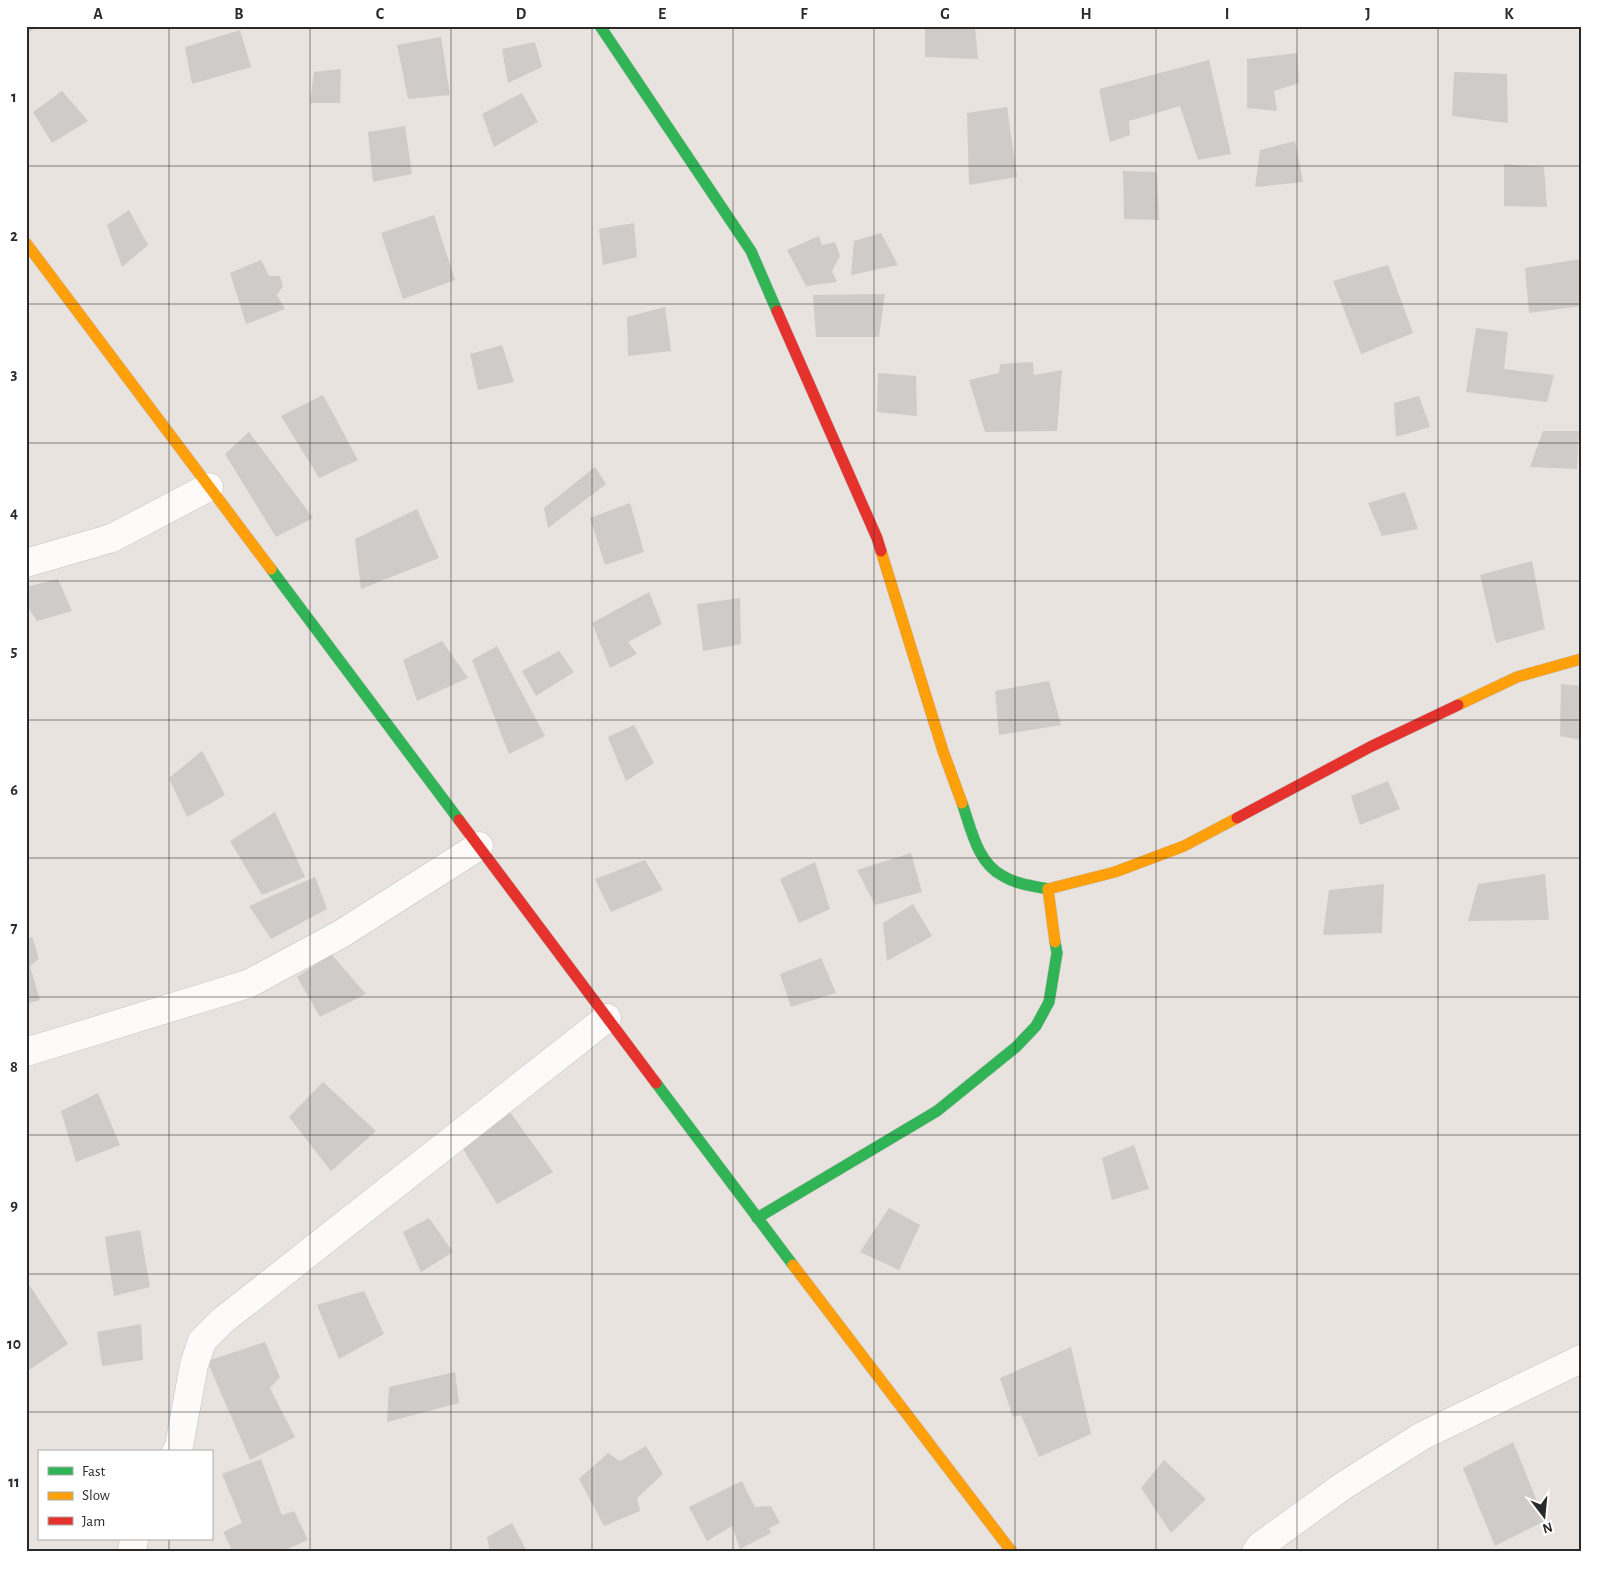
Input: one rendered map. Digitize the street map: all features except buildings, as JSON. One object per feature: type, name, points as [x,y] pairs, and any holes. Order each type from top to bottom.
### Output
[{"type":"street","points":[[600,26],[751,251],[877,538],[943,751],[982,857],[988,866],[1008,880],[1048,889],[1115,872],[1184,846],[1370,747],[1517,676],[1581,659]]},
{"type":"street","points":[[26,243],[757,1218],[1012,1552]]},
{"type":"street","points":[[26,563],[112,538],[209,487]]},
{"type":"street","points":[[26,1052],[248,984],[341,934],[479,846]]},
{"type":"street","points":[[757,1218],[937,1111],[1016,1047],[1036,1026],[1050,1002],[1057,953],[1048,889]]},
{"type":"street","points":[[177,1450],[194,1365],[202,1341],[222,1321],[608,1018]]},
{"type":"street","points":[[1256,1552],[1260,1546],[1343,1486],[1422,1436],[1581,1359]]},
{"type":"traffic: fast","points":[[600,26],[751,251],[777,311]]},
{"type":"traffic: fast","points":[[271,569],[459,820]]},
{"type":"traffic: fast","points":[[962,803],[976,844],[987,863],[994,870],[1013,881],[1048,889]]},
{"type":"traffic: fast","points":[[757,1218],[937,1111],[1016,1047],[1036,1026],[1049,1002],[1057,953],[1055,942]]},
{"type":"traffic: fast","points":[[656,1083],[793,1265]]},
{"type":"traffic: slow","points":[[26,243],[271,569]]},
{"type":"traffic: slow","points":[[881,551],[943,751],[962,803]]},
{"type":"traffic: slow","points":[[1458,705],[1517,677],[1581,659]]},
{"type":"traffic: slow","points":[[1055,942],[1048,889],[1115,872],[1184,846],[1237,818]]},
{"type":"traffic: slow","points":[[793,1265],[1012,1552]]},
{"type":"traffic: jam","points":[[777,311],[881,551]]},
{"type":"traffic: jam","points":[[1237,818],[1370,747],[1458,705]]},
{"type":"traffic: jam","points":[[459,820],[656,1083]]}]
